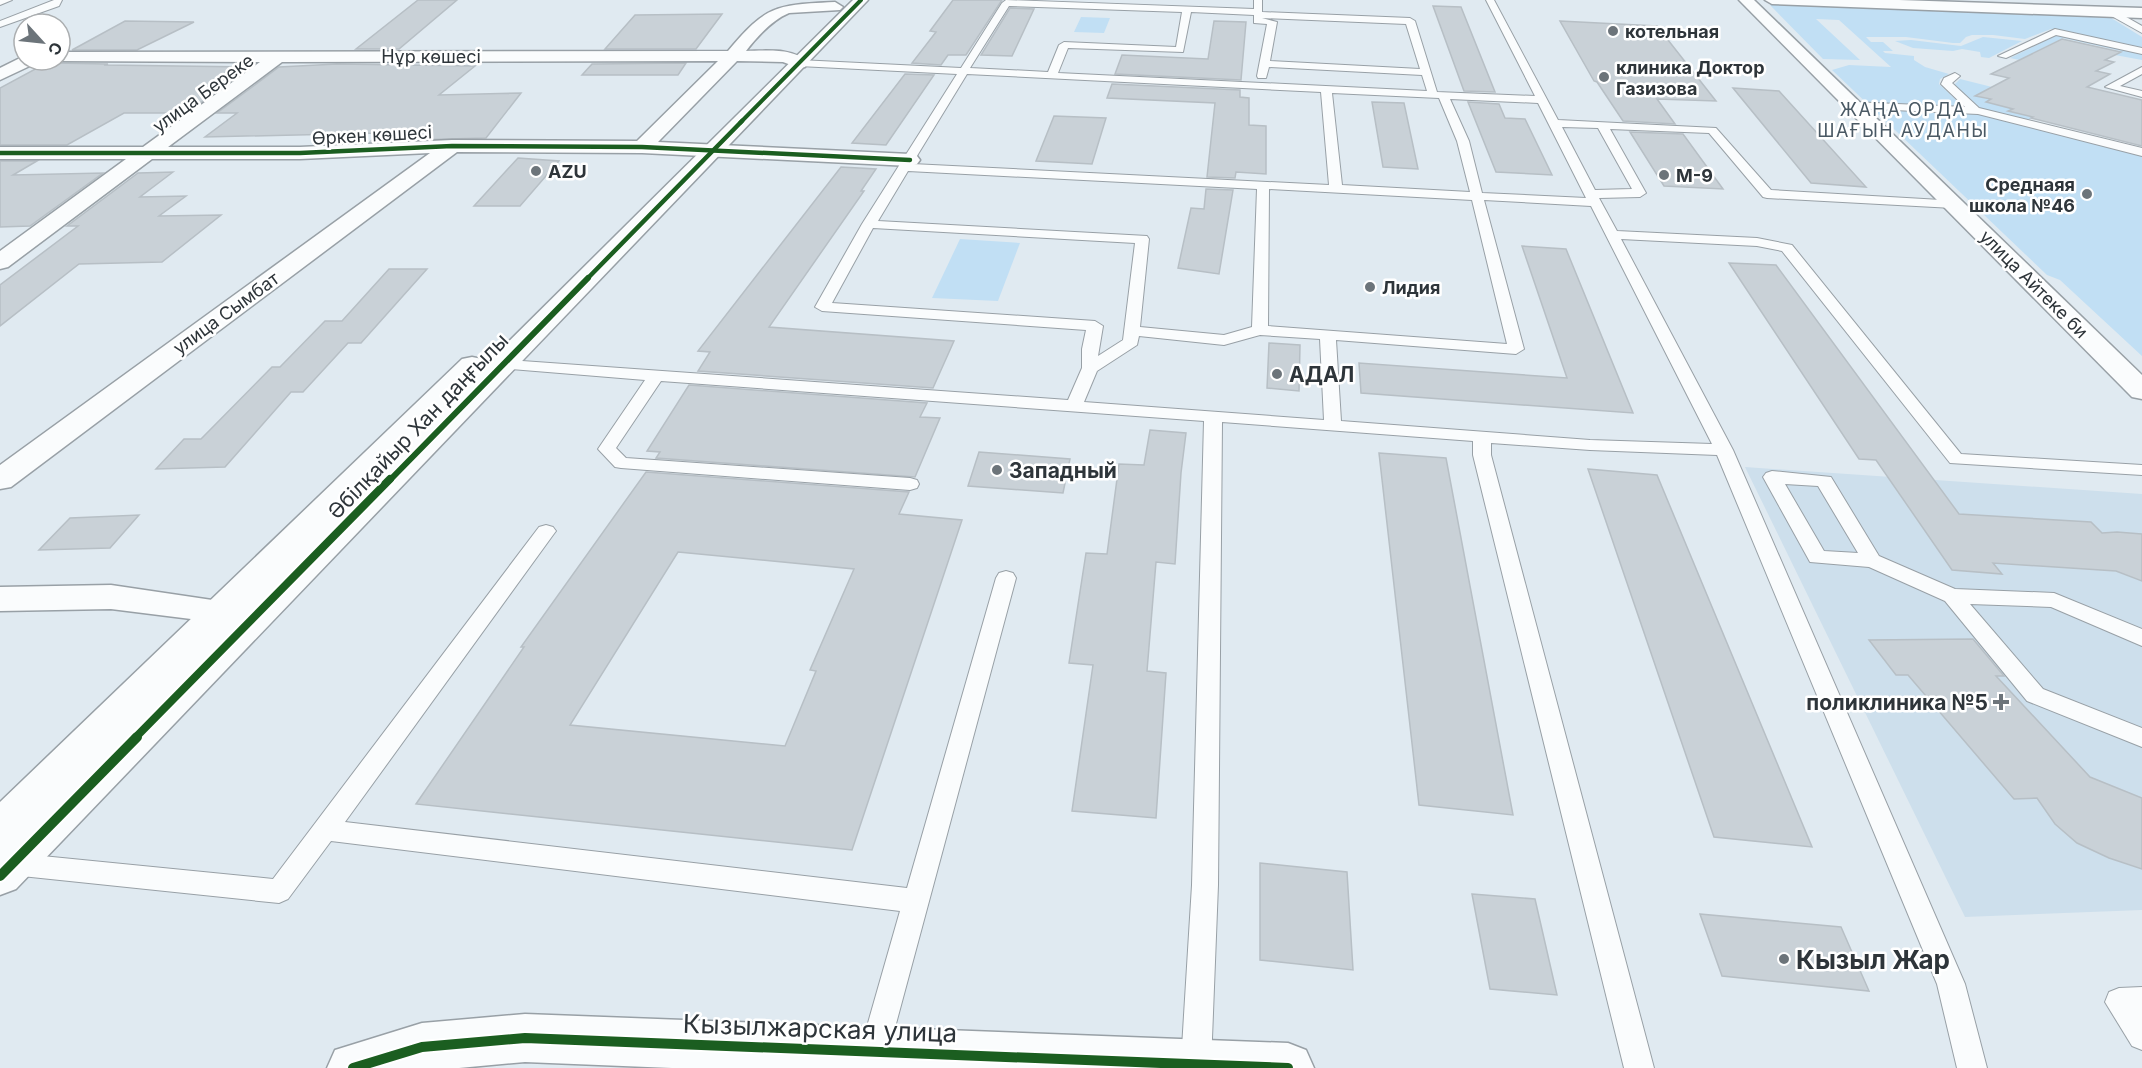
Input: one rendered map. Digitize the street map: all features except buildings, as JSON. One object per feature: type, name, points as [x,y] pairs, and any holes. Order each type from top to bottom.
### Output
[{"type":"street","name":"улица Айтеке би","points":[[1746,0],[2142,391]]},
{"type":"street","points":[[1772,0],[2142,14]]},
{"type":"street","points":[[1921,0],[2142,8]]},
{"type":"street","points":[[642,147],[733,56],[749,36],[779,11],[847,2]]},
{"type":"street","name":"Әбілқайыр Хан даңғылы","points":[[6,870],[489,363],[793,60],[847,2]]},
{"type":"street","name":"улица Береке","points":[[0,262],[279,56]]},
{"type":"street","name":"Нұр көшесі","points":[[72,57],[733,56],[793,60]]},
{"type":"street","name":"Өркен көшесі","points":[[0,153],[300,153],[452,146],[642,147],[746,151],[908,163]]},
{"type":"street","name":"улица Сымбат","points":[[0,480],[452,146]]},
{"type":"street","name":"Әбілқайыр Хан даңғылы","points":[[0,829],[219,613],[489,363]]},
{"type":"street","points":[[0,599],[111,597],[192,607],[219,613]]},
{"type":"street","name":"Кызылжарская улица","points":[[353,1068],[422,1047],[525,1038],[1288,1068]]},
{"type":"lane","points":[[0,2],[8,0]]},
{"type":"lane","points":[[0,24],[56,4],[58,0]]},
{"type":"lane","points":[[1258,0],[1257,21],[1272,22],[1260,86]]},
{"type":"lane","points":[[1490,0],[1724,450],[1951,984],[1972,1068]]},
{"type":"lane","points":[[1074,406],[1090,368],[1090,349],[1095,326],[822,307],[869,224],[1006,3],[1187,9],[1410,21],[1426,72],[1463,141],[1516,349],[1260,330],[1224,340],[1133,331]]},
{"type":"lane","points":[[1052,75],[1064,45],[1180,50],[1187,9]]},
{"type":"lane","points":[[2111,12],[2142,30]]},
{"type":"lane","points":[[2003,56],[2055,32],[2142,51]]},
{"type":"lane","points":[[793,60],[1541,100]]},
{"type":"lane","points":[[1264,64],[1426,72]]},
{"type":"lane","points":[[2142,70],[2110,87],[2142,94]]},
{"type":"lane","points":[[1955,76],[1946,84],[1975,111]]},
{"type":"lane","points":[[1326,89],[1336,188]]},
{"type":"lane","points":[[1852,105],[1975,111],[2142,152]]},
{"type":"lane","points":[[1553,123],[1712,130],[1767,194],[1953,204]]},
{"type":"lane","points":[[908,163],[1478,196],[1592,198],[1640,193],[1602,125]]},
{"type":"lane","points":[[1260,330],[1263,184]]},
{"type":"lane","points":[[869,224],[1142,239],[1131,342],[1090,368]]},
{"type":"lane","points":[[1612,235],[1757,242],[1787,248],[1956,459],[2142,470]]},
{"type":"lane","points":[[1328,335],[1333,426]]},
{"type":"lane","points":[[489,363],[1590,445],[1724,450]]},
{"type":"lane","points":[[656,376],[607,450],[621,463],[910,484]]},
{"type":"lane","points":[[1196,1064],[1205,885],[1213,416]]},
{"type":"lane","points":[[1482,437],[1485,466],[1639,1068]]},
{"type":"lane","points":[[1872,561],[1824,481],[1772,477],[1817,557],[1872,561],[1952,596],[2054,600],[2142,638]]},
{"type":"lane","points":[[6,870],[279,891],[546,531]]},
{"type":"lane","points":[[875,1051],[1006,578]]},
{"type":"lane","points":[[1952,596],[2036,695],[2142,738]]},
{"type":"lane","points":[[324,830],[916,901]]},
{"type":"lane","points":[[2142,1000],[2119,1002],[2142,1036]]},
{"type":"shaded area","points":[[1781,3],[2108,16],[2142,37],[2142,49],[2051,29],[2025,39],[1972,35],[1960,43],[1906,37],[1866,37],[1871,42],[1883,42],[1893,51],[1883,51],[1885,53],[1914,56],[1914,60],[1925,67],[1949,74],[1940,79],[1939,84],[1964,107],[1982,114],[2142,155],[2142,356],[2060,280],[2047,275],[1832,70],[1849,65],[1891,67],[1839,20],[1816,19],[1860,60],[1823,59],[1770,5]]},
{"type":"shaded area","points":[[1081,17],[1110,18],[1104,33],[1074,32]]},
{"type":"shaded area","points":[[2057,35],[2142,52],[2142,60],[2115,55],[2121,51],[2063,38],[2045,47],[2039,64],[2010,58]]},
{"type":"shaded area","points":[[1983,37],[2022,41],[1989,58],[1981,57],[1980,52],[1962,49],[1953,51],[1913,48],[1895,41],[1911,40],[1961,46]]},
{"type":"shaded area","points":[[1960,79],[1992,87],[1976,96],[1991,99],[1987,102],[2033,117],[2028,120],[1980,108],[1954,85]]},
{"type":"shaded area","points":[[960,239],[1020,243],[998,301],[932,298]]},
{"type":"shaded area","name":"поликлиника №5","points":[[1745,467],[2142,494],[2142,910],[1965,917]]},
{"type":"cycle path","points":[[0,876],[861,0]]},
{"type":"cycle path","points":[[0,153],[300,153],[452,146],[642,147],[910,160]]},
{"type":"cycle path","points":[[353,1068],[422,1047],[525,1038],[1288,1068]]},
{"type":"place","name":"котельная","points":[[1613,31]]},
{"type":"place","name":"клиника Доктор Газизова","points":[[1604,77]]},
{"type":"place","name":"AZU","points":[[536,171]]},
{"type":"place","name":"M-9","points":[[1664,175]]},
{"type":"place","name":"Среднаяя школа №46","points":[[2087,194]]},
{"type":"place","name":"Лидия","points":[[1370,287]]},
{"type":"place","name":"АДАЛ","points":[[1277,374]]},
{"type":"place","name":"Западный","points":[[997,470]]},
{"type":"place","name":"поликлиника №5","points":[[2001,702]]},
{"type":"place","name":"Кызыл Жар","points":[[1784,959]]},
{"type":"district","name":"ЖАҢА ОРДА ШАҒЫН АУДАНЫ","points":[[1903,119]]}]
